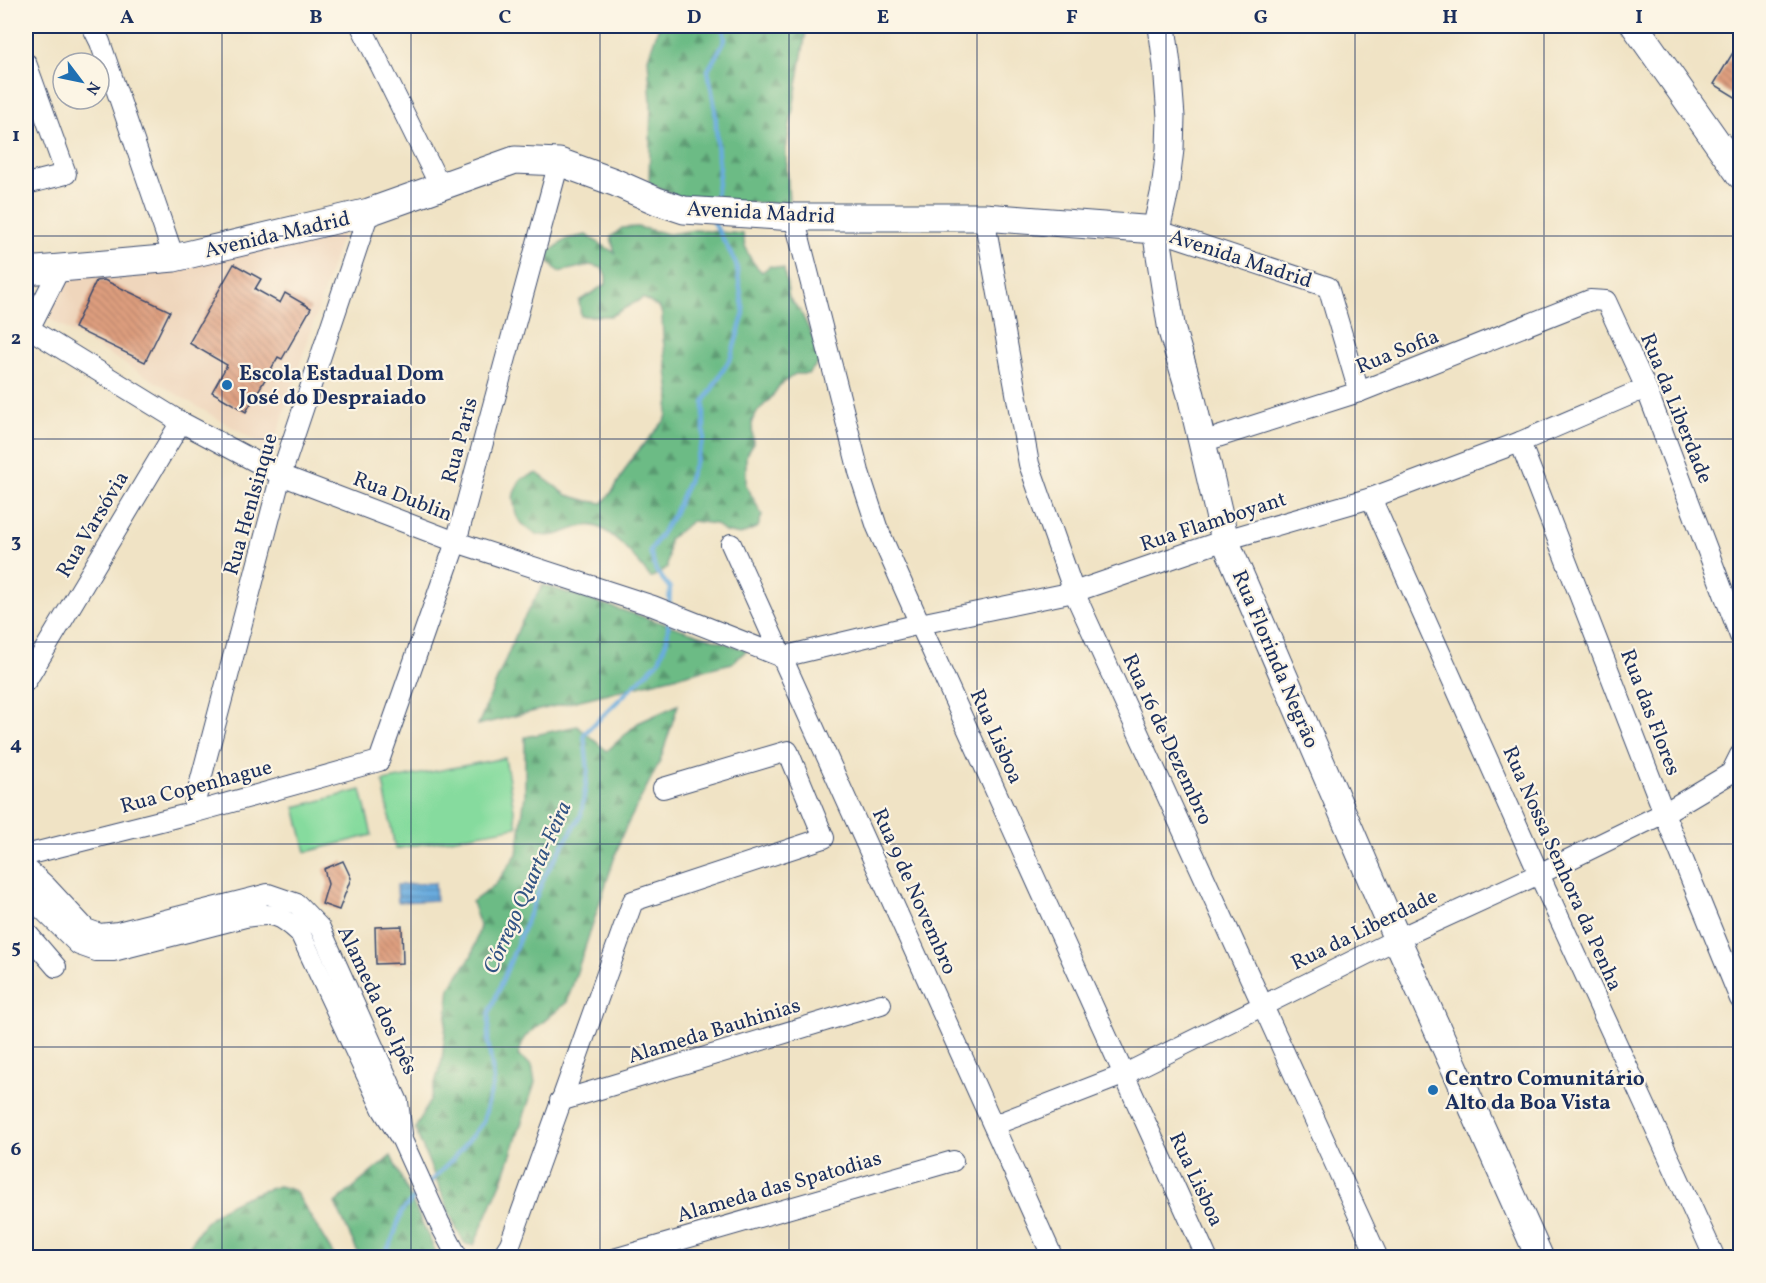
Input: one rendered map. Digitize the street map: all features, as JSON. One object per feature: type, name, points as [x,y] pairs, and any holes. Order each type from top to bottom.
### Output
[{"type":"street","points":[[92,26],[104,52],[174,258]]},
{"type":"street","points":[[361,26],[441,188]]},
{"type":"street","name":"Rua Florinda Negrão","points":[[1162,26],[1169,86],[1170,149],[1165,190],[1156,230],[1172,331],[1191,395],[1225,540],[1397,939],[1540,1257]]},
{"type":"street","points":[[1638,28],[1740,175]]},
{"type":"street","points":[[26,63],[66,174],[26,184]]},
{"type":"street","name":"Avenida Madrid","points":[[26,271],[174,258],[369,212],[514,160],[559,162],[684,210],[794,217],[984,217],[1156,230],[1328,287],[1359,392]]},
{"type":"street","name":"Rua Paris","points":[[379,761],[456,542],[559,162]]},
{"type":"street","name":"Rua Henlsinque","points":[[192,813],[281,475],[369,212]]},
{"type":"street","name":"Rua Lisboa","points":[[794,217],[859,472],[878,527],[1123,1075],[1207,1257]]},
{"type":"street","name":"Rua 16 de Dezembro","points":[[984,217],[1029,464],[1074,592],[1378,1257]]},
{"type":"street","points":[[28,332],[60,268]]},
{"type":"street","name":"Rua Sofia","points":[[1202,442],[1359,392],[1590,300],[1606,301]]},
{"type":"street","name":"Rua da Liberdade","points":[[1606,301],[1646,388],[1740,636]]},
{"type":"street","name":"Rua Dublin","points":[[28,332],[180,422],[281,475],[456,542],[653,606],[782,657]]},
{"type":"street","name":"Rua Flamboyant","points":[[782,657],[920,624],[1074,592],[1225,540],[1371,498],[1520,442],[1646,388]]},
{"type":"street","name":"Rua Varsóvia","points":[[26,681],[180,422]]},
{"type":"street","name":"Rua das Flores","points":[[1520,442],[1740,999]]},
{"type":"street","name":"Rua Nossa Senhora da Penha","points":[[1371,498],[1539,874],[1715,1257]]},
{"type":"street","name":"Rua 9 de Novembro","points":[[731,544],[1053,1257]]},
{"type":"street","points":[[501,1257],[510,1244],[633,901],[824,838],[788,752],[663,788]]},
{"type":"street","name":"Rua da Liberdade","points":[[994,1125],[1123,1075],[1397,939],[1665,813],[1731,773],[1740,755]]},
{"type":"street","name":"Rua Copenhague","points":[[27,868],[192,813],[379,761]]},
{"type":"street","points":[[27,868],[96,951],[113,951],[245,917],[267,914],[286,920],[300,933],[320,928]]},
{"type":"street","points":[[26,895],[83,937],[118,932],[268,894],[267,914]]},
{"type":"street","name":"Alameda dos Ipês","points":[[268,894],[297,904],[320,928],[398,1102],[402,1140]]},
{"type":"street","points":[[26,932],[56,967]]},
{"type":"street","name":"Alameda dos Ipês","points":[[300,933],[383,1110],[402,1140],[440,1224],[458,1257]]},
{"type":"street","name":"Alameda Bauhinias","points":[[560,1101],[881,1004]]},
{"type":"street","name":"Alameda das Spatodias","points":[[617,1257],[953,1161]]},
{"type":"shaded area","name":"Escola Estadual Dom José do Despraiado","points":[[344,228],[272,451],[48,318],[48,304],[64,277]]},
{"type":"green space","points":[[659,26],[807,26],[786,150],[789,203],[708,202],[680,197],[649,183],[651,102],[648,58]]},
{"type":"green space","points":[[637,227],[669,234],[695,230],[743,234],[748,254],[762,272],[770,266],[784,269],[789,298],[800,311],[819,352],[819,362],[808,374],[795,374],[779,386],[752,421],[753,445],[746,456],[746,485],[762,515],[758,527],[740,535],[725,532],[715,524],[692,521],[669,539],[667,568],[651,578],[620,543],[598,527],[581,526],[555,535],[537,534],[520,522],[513,499],[521,479],[537,473],[567,495],[603,503],[632,458],[666,419],[670,394],[660,308],[643,298],[611,316],[581,316],[579,301],[606,284],[606,276],[602,268],[590,265],[559,272],[549,262],[549,252],[567,239],[586,235],[615,253],[611,237],[622,228]]},
{"type":"green space","points":[[543,585],[747,650],[732,663],[478,725],[520,625]]},
{"type":"green space","points":[[678,705],[660,761],[622,835],[567,1002],[524,1038],[518,1056],[532,1065],[535,1083],[503,1178],[474,1245],[465,1244],[456,1228],[415,1129],[430,1100],[442,1060],[450,987],[472,955],[480,926],[472,902],[496,884],[517,854],[525,795],[525,737],[577,726],[607,751],[638,723]]},
{"type":"green space","points":[[505,758],[517,827],[395,849],[383,781]]},
{"type":"green space","points":[[361,790],[372,835],[306,852],[295,807]]},
{"type":"green space","points":[[391,1156],[438,1257],[360,1257],[335,1203]]},
{"type":"green space","points":[[279,1186],[295,1191],[335,1257],[184,1257],[200,1229],[223,1208]]},
{"type":"water","points":[[435,883],[436,900],[398,902],[397,885]]},
{"type":"building","points":[[1740,41],[1740,100],[1714,84]]},
{"type":"building","points":[[234,264],[261,279],[255,289],[280,303],[285,293],[311,308],[282,359],[278,357],[246,412],[212,392],[227,365],[189,343]]},
{"type":"building","points":[[104,280],[170,311],[145,362],[74,328],[96,281]]},
{"type":"building","points":[[343,861],[351,878],[339,910],[322,904],[328,884],[324,869]]},
{"type":"building","points":[[402,926],[403,963],[376,964],[375,927]]},
{"type":"waterway","name":"Córrego Quarta-Feira","points":[[715,204],[719,174],[715,108],[708,70],[725,40],[723,26]]},
{"type":"waterway","name":"Córrego Quarta-Feira","points":[[669,606],[670,588],[656,571],[650,551],[674,514],[687,484],[704,438],[704,402],[731,357],[744,313],[736,263],[713,221]]},
{"type":"waterway","name":"Córrego Quarta-Feira","points":[[427,1185],[454,1158],[483,1122],[494,1080],[488,1041],[489,1014],[545,875],[581,815],[588,770],[584,734],[659,661],[667,639],[669,618]]},
{"type":"waterway","name":"Córrego Quarta-Feira","points":[[383,1258],[402,1211],[419,1193]]},
{"type":"place","name":"Escola Estadual Dom José do Despraiado","points":[[227,385]]},
{"type":"place","name":"Centro Comunitário Alto da Boa Vista","points":[[1433,1090]]}]
